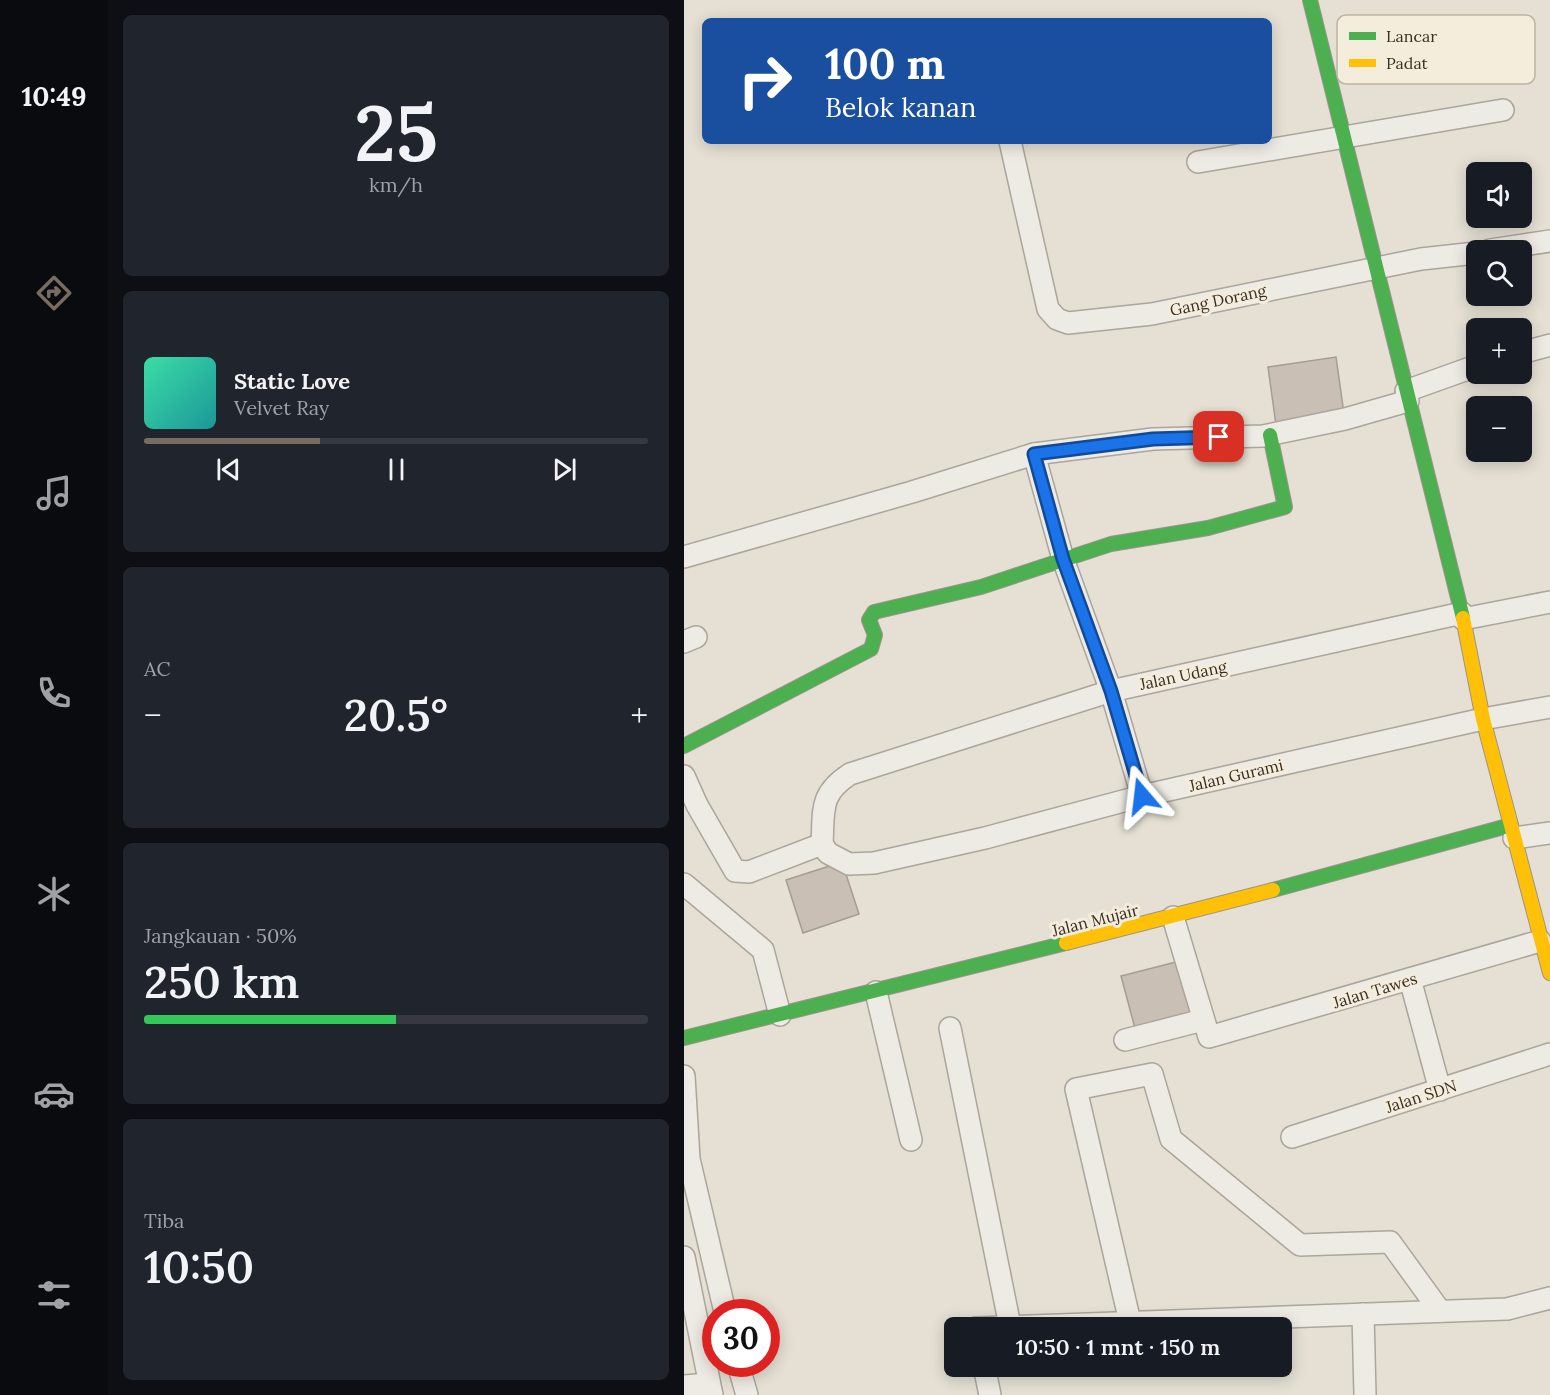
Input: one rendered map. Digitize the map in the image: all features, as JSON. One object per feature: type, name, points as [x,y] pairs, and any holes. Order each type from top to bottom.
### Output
[{"type":"street","points":[[1310,0],[1462,616],[1483,719],[1550,973]]},
{"type":"street","points":[[1198,162],[1346,139],[1503,110]]},
{"type":"street","name":"Gang Dorang","points":[[1011,144],[1048,309],[1057,319],[1068,323],[1152,314],[1421,259],[1466,254]]},
{"type":"street","points":[[1532,244],[1550,241]]},
{"type":"street","points":[[1532,350],[1550,345]]},
{"type":"street","points":[[684,557],[912,492],[1034,454],[1153,439],[1270,435],[1326,424],[1407,396],[1466,370]]},
{"type":"street","points":[[684,746],[871,649],[875,635],[869,620],[874,612],[981,587],[1112,544],[1208,528],[1285,507],[1270,435]]},
{"type":"street","points":[[1034,454],[1063,559],[1111,691],[1142,796]]},
{"type":"street","name":"Jalan Udang","points":[[822,844],[824,802],[836,783],[850,774],[1111,691],[1462,616],[1550,602]]},
{"type":"street","name":"Jalan Gurami","points":[[822,844],[828,853],[849,864],[867,864],[985,838],[1142,796],[1483,719],[1550,707]]},
{"type":"street","points":[[684,776],[691,811],[735,871],[749,872],[822,844]]},
{"type":"street","points":[[1513,832],[1550,833]]},
{"type":"street","name":"Jalan Mujair","points":[[684,1038],[1513,832]]},
{"type":"street","points":[[684,884],[763,950],[777,1016]]},
{"type":"street","points":[[1173,917],[1206,1029]]},
{"type":"street","name":"Jalan Tawes","points":[[1125,1040],[1206,1029],[1410,979],[1540,941]]},
{"type":"street","points":[[1410,979],[1440,1090]]},
{"type":"street","points":[[876,992],[911,1140]]},
{"type":"street","points":[[950,1028],[1008,1317]]},
{"type":"street","name":"Jalan SDN","points":[[1292,1137],[1550,1054]]},
{"type":"street","points":[[1129,1317],[1076,1089],[1152,1074],[1171,1139],[1300,1245],[1390,1242],[1440,1311]]},
{"type":"street","points":[[684,1076],[688,1158],[722,1299]]},
{"type":"street","points":[[684,1386],[711,1390],[685,1264]]},
{"type":"street","points":[[1276,1317],[1507,1309],[1550,1298]]},
{"type":"street","points":[[1363,1314],[1365,1395]]},
{"type":"street","points":[[742,1377],[747,1395]]},
{"type":"street","points":[[986,1377],[990,1395]]},
{"type":"building","points":[[1336,357],[1344,414],[1276,425],[1268,367]]},
{"type":"building","points":[[842,862],[859,914],[803,933],[786,880]]},
{"type":"building","points":[[1180,961],[1194,1017],[1136,1032],[1121,976]]},
{"type":"traffic: fast","points":[[1310,0],[1463,618]]},
{"type":"traffic: fast","points":[[684,746],[871,649],[875,635],[869,620],[874,612],[981,587],[1111,544],[1208,528],[1285,507],[1270,435]]},
{"type":"traffic: fast","points":[[1273,890],[1511,825]]},
{"type":"traffic: fast","points":[[684,1038],[1066,943]]},
{"type":"traffic: slow","points":[[1463,618],[1483,719],[1550,973]]},
{"type":"traffic: slow","points":[[1066,943],[1273,890]]},
{"type":"route","points":[[1142,796],[1111,691],[1063,559],[1034,454],[1153,439],[1219,437]]}]
